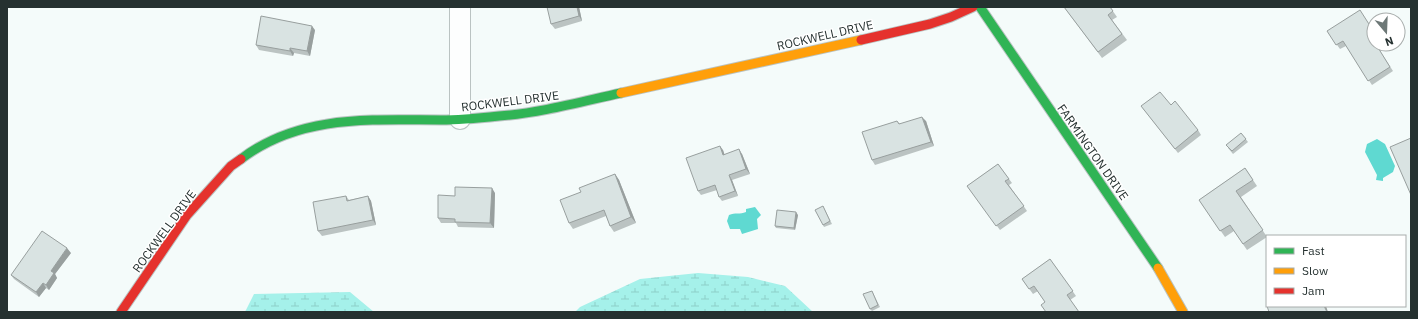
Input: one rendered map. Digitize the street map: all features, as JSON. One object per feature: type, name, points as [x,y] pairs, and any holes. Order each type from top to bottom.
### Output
[{"type":"street","points":[[460,7],[460,119]]},
{"type":"street","name":"ROCKWELL DRIVE","points":[[121,312],[187,215],[231,166],[256,147],[280,136],[307,128],[337,122],[388,119],[460,119],[530,113],[563,107],[930,24],[951,17],[973,7]]},
{"type":"street","name":"FARMINGTON DRIVE","points":[[980,7],[1157,266],[1183,312]]},
{"type":"green space","points":[[698,273],[748,277],[785,286],[813,312],[575,312],[580,307],[640,279]]},
{"type":"green space","points":[[350,292],[374,312],[245,312],[254,294]]},
{"type":"shaded area","points":[[1377,139],[1385,144],[1395,166],[1393,172],[1383,178],[1383,181],[1376,180],[1377,175],[1365,152],[1367,144]]},
{"type":"shaded area","points":[[755,207],[761,215],[757,219],[758,229],[742,234],[740,229],[730,229],[727,221],[729,215],[744,213],[746,212],[746,209]]},
{"type":"building","points":[[547,7],[577,7],[579,16],[551,24]]},
{"type":"building","points":[[1064,7],[1110,7],[1113,11],[1108,15],[1122,34],[1098,52]]},
{"type":"building","points":[[1360,10],[1366,19],[1366,52],[1381,52],[1390,67],[1368,81],[1343,41],[1336,45],[1327,31]]},
{"type":"building","points":[[261,16],[312,26],[307,51],[290,48],[290,51],[256,45]]},
{"type":"building","points":[[1160,92],[1171,105],[1175,101],[1198,130],[1175,149],[1141,106]]},
{"type":"building","points":[[922,117],[931,142],[872,160],[862,132],[897,121],[899,124]]},
{"type":"building","points":[[1241,133],[1246,139],[1232,151],[1226,145]]},
{"type":"building","points":[[1411,138],[1411,195],[1390,147]]},
{"type":"building","points":[[720,146],[723,155],[739,149],[746,169],[729,175],[735,191],[719,197],[715,185],[698,191],[686,158]]},
{"type":"building","points":[[998,164],[1009,179],[1005,181],[1024,206],[996,226],[967,186]]},
{"type":"building","points":[[1245,168],[1253,180],[1236,191],[1263,230],[1243,244],[1230,225],[1220,231],[1199,200]]},
{"type":"building","points":[[615,174],[631,217],[610,226],[604,210],[569,223],[560,200],[581,192],[579,188]]},
{"type":"building","points":[[455,187],[492,188],[490,223],[455,222],[455,219],[438,218],[438,195],[455,196]]},
{"type":"building","points":[[346,196],[347,201],[368,196],[373,220],[318,231],[313,202]]},
{"type":"building","points":[[823,206],[830,221],[823,225],[815,210]]},
{"type":"building","points":[[777,210],[796,212],[794,228],[775,226]]},
{"type":"building","points":[[42,231],[67,248],[51,271],[54,273],[46,285],[43,283],[36,292],[11,275]]},
{"type":"building","points":[[1050,259],[1073,291],[1067,295],[1079,312],[1046,312],[1041,305],[1045,302],[1034,286],[1029,289],[1022,279]]},
{"type":"building","points":[[872,291],[878,305],[870,309],[863,294]]},
{"type":"building","points":[[1267,307],[1324,307],[1327,312],[1269,312]]},
{"type":"traffic: fast","points":[[980,7],[1158,268]]},
{"type":"traffic: fast","points":[[241,159],[264,144],[287,134],[312,127],[363,120],[455,120],[514,115],[560,107],[621,93]]},
{"type":"traffic: slow","points":[[621,93],[861,40]]},
{"type":"traffic: slow","points":[[1158,268],[1183,312]]},
{"type":"traffic: jam","points":[[861,40],[930,24],[951,17],[973,7]]},
{"type":"traffic: jam","points":[[121,312],[187,215],[231,166],[241,159]]}]
